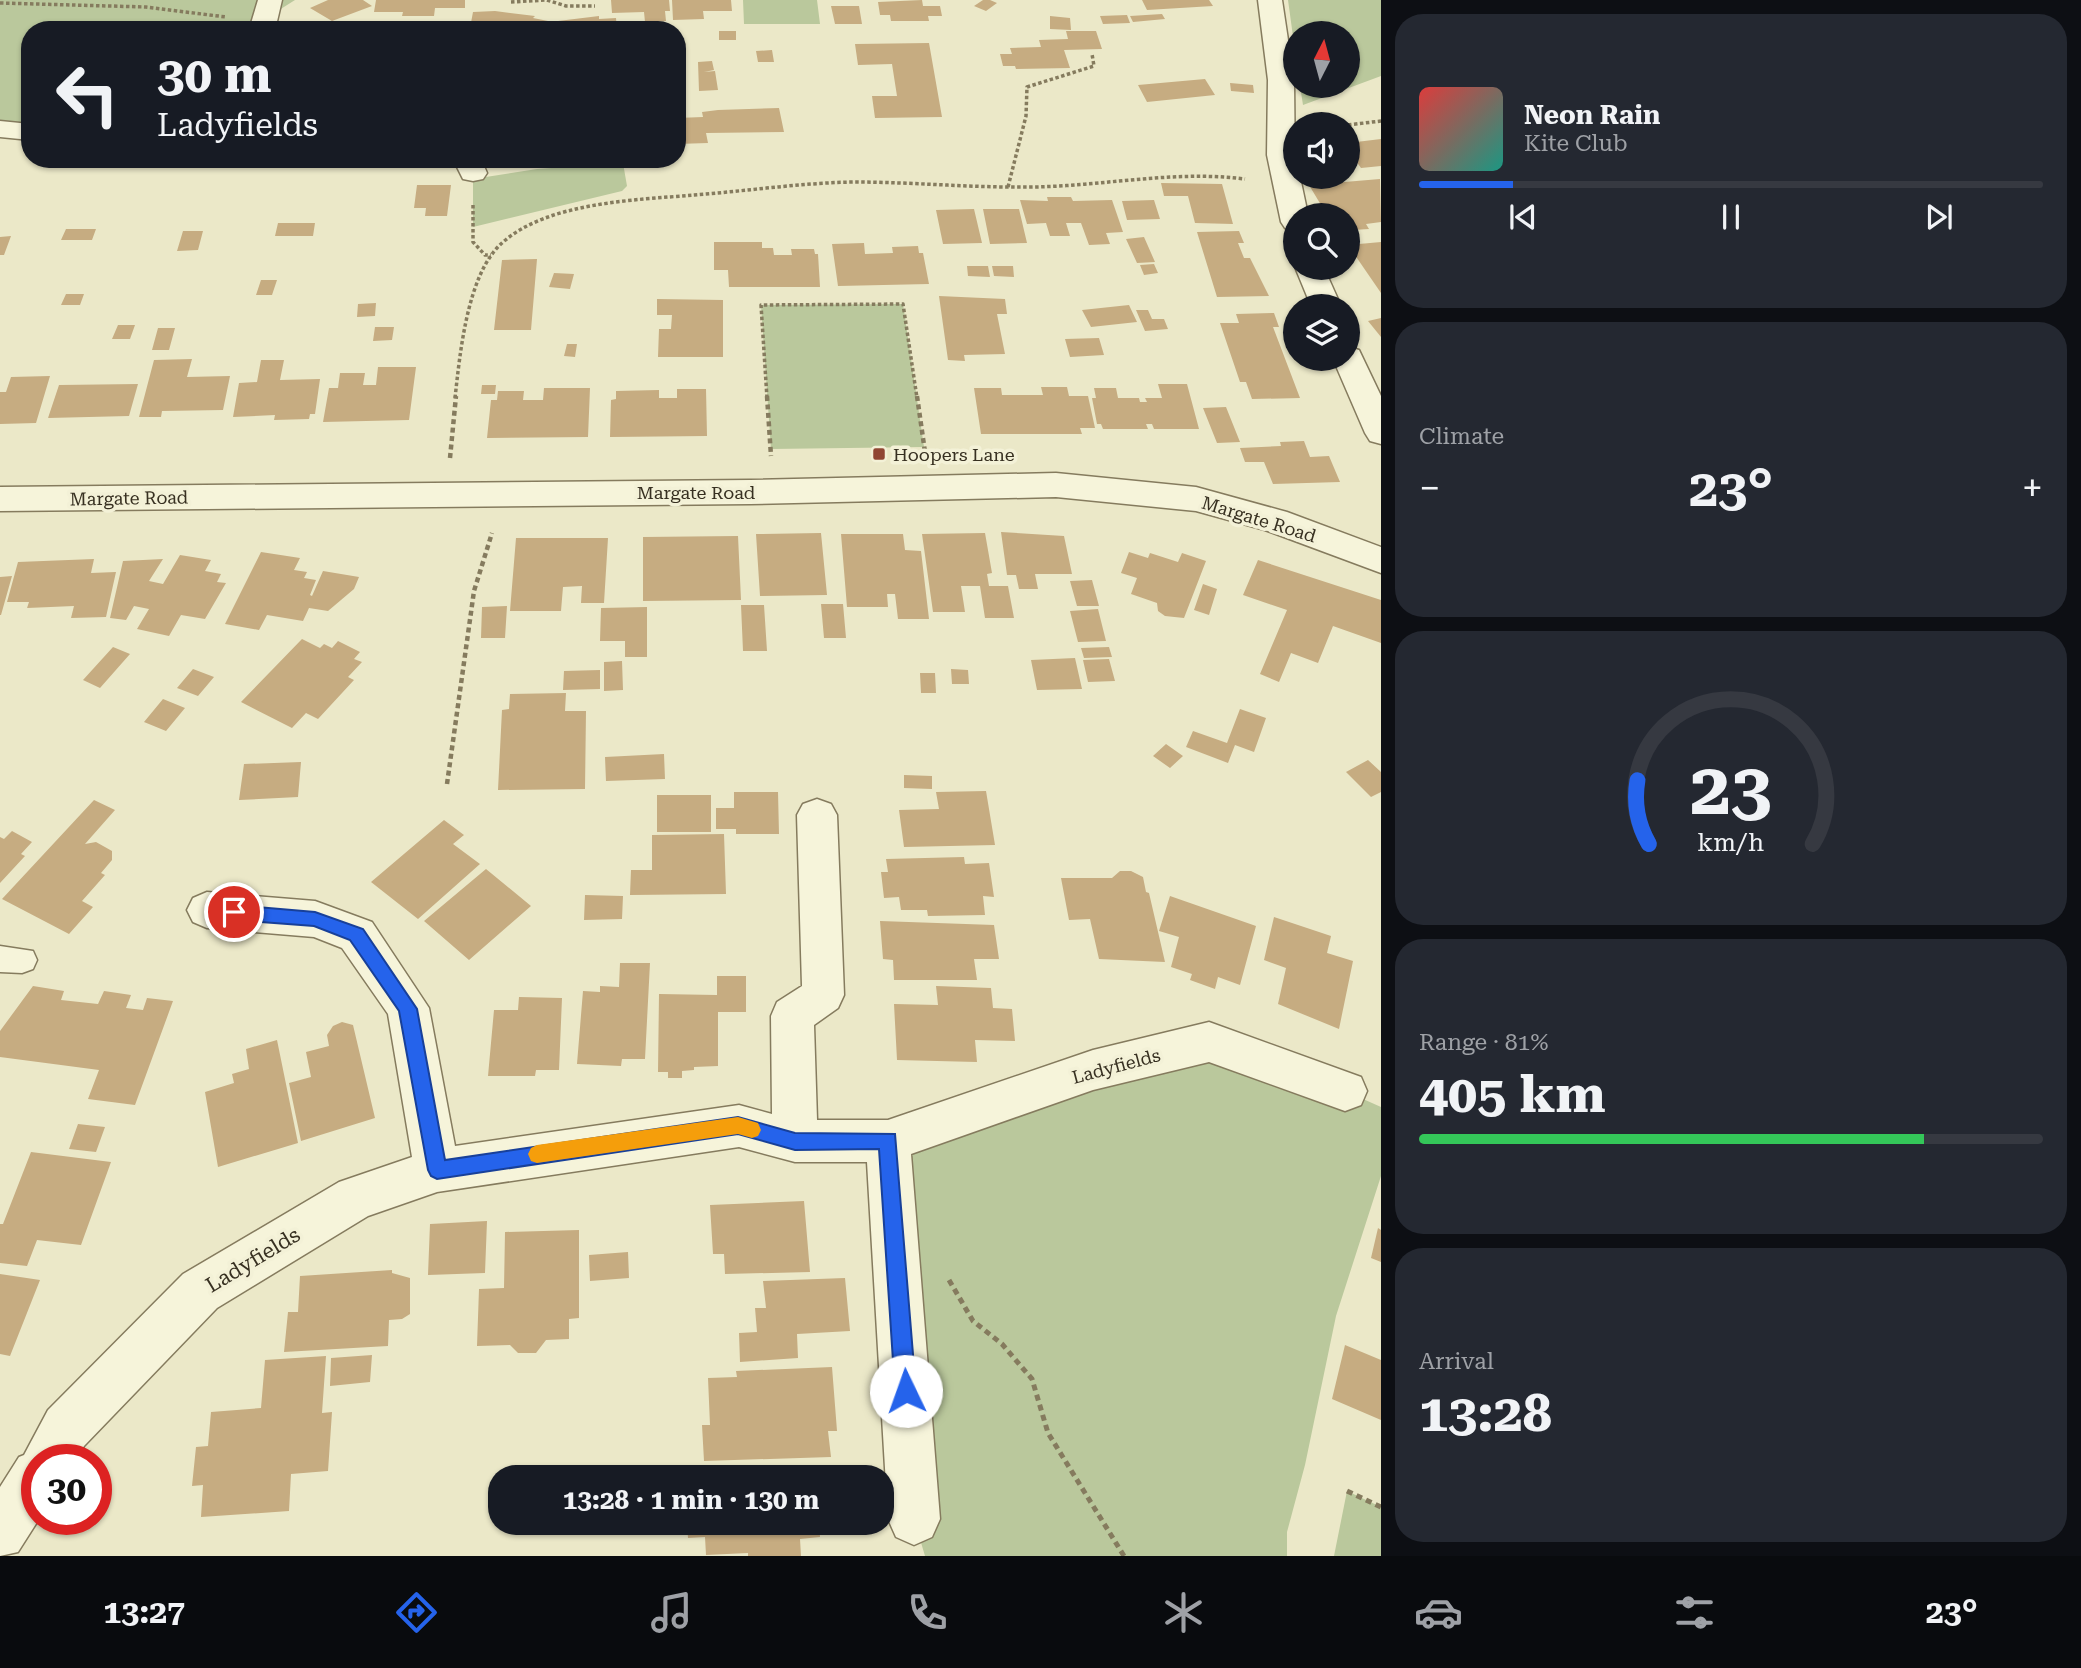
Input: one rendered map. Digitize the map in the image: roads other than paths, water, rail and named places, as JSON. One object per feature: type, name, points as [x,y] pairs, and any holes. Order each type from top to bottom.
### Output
[{"type":"street","points":[[1270,0],[1281,80],[1281,155],[1290,203]]},
{"type":"street","points":[[0,129],[21,131]]},
{"type":"street","points":[[1354,371],[1381,433]]},
{"type":"street","name":"Margate Road","points":[[0,499],[774,491],[1056,485],[1196,499],[1275,522],[1381,560]]},
{"type":"street","points":[[795,1141],[792,1016],[823,995],[817,815]]},
{"type":"street","points":[[207,910],[315,919],[356,935],[408,1009],[437,1170]]},
{"type":"street","name":"Ladyfields","points":[[56,1444],[66,1428],[200,1291],[355,1198],[437,1170],[738,1126],[795,1141],[888,1140],[1093,1070],[1209,1042],[1345,1091]]},
{"type":"street","points":[[888,1140],[914,1519]]},
{"type":"street","points":[[0,1534],[21,1501]]},
{"type":"place","name":"Hoopers Lane","points":[[879,454]]}]
